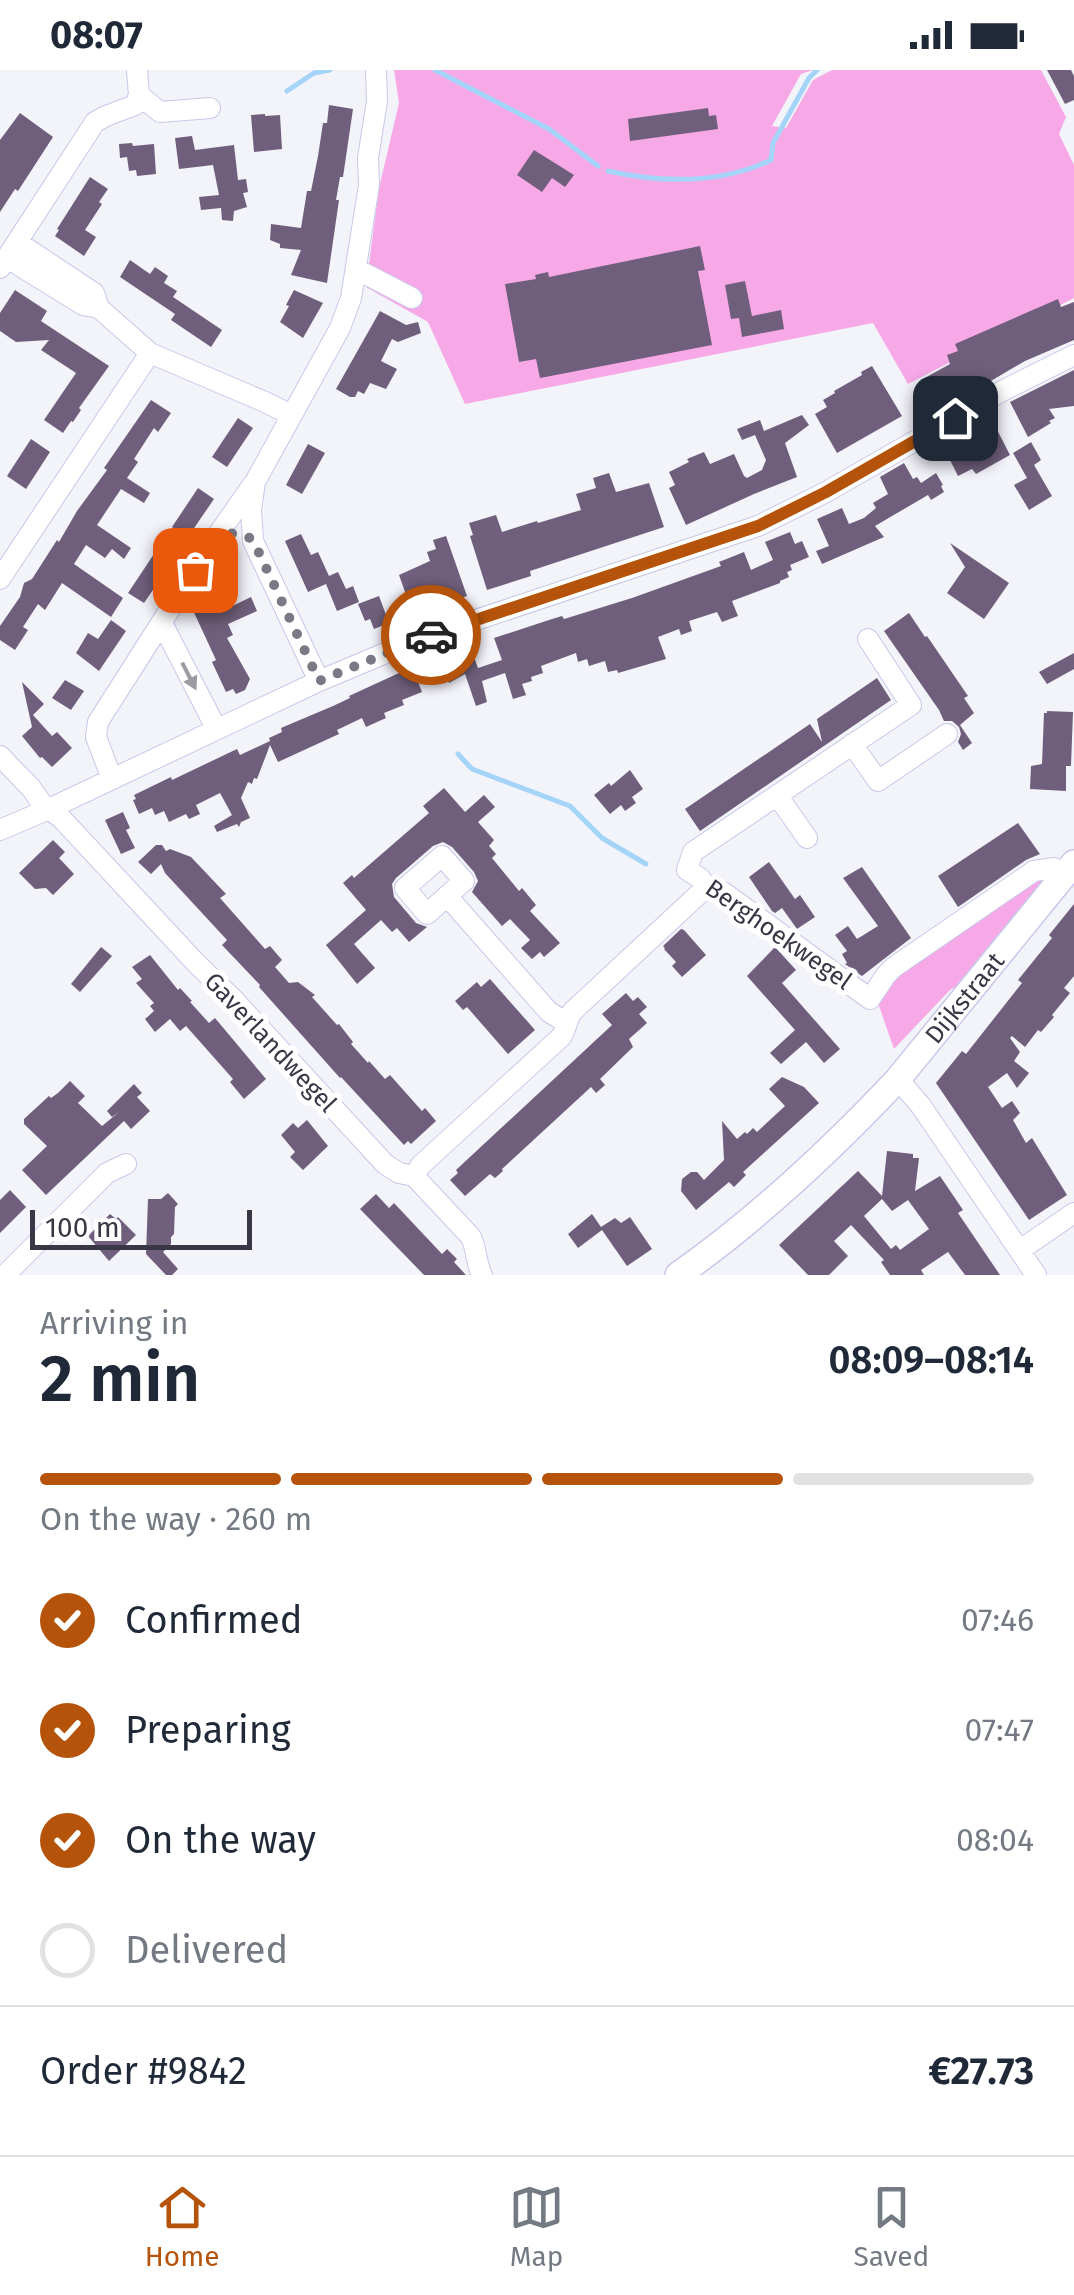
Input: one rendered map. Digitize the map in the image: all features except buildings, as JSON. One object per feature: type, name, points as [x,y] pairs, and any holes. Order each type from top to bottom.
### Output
[{"type":"main road","name":"Dijkstraat","points":[[678,1275],[781,1194],[898,1079],[1069,868]]},
{"type":"street","points":[[137,70],[139,94],[135,105],[96,122],[8,256],[83,305],[99,308],[150,353],[292,415]]},
{"type":"street","points":[[112,779],[99,750],[98,722],[255,482],[340,328],[351,298],[368,185],[377,101],[376,70]]},
{"type":"street","points":[[139,94],[160,112],[210,108]]},
{"type":"street","points":[[356,270],[412,298]]},
{"type":"street","points":[[0,579],[150,353]]},
{"type":"street","points":[[0,830],[216,728],[418,639],[758,526],[1074,355]]},
{"type":"street","points":[[255,482],[251,510],[253,540],[319,681]]},
{"type":"street","points":[[212,544],[225,535],[238,533],[253,540]]},
{"type":"street","points":[[162,624],[216,728]]},
{"type":"street","points":[[806,838],[777,795],[912,705],[868,640]]},
{"type":"street","points":[[852,744],[878,781],[946,734]]},
{"type":"street","name":"Gaverlandwegel","points":[[0,756],[385,1164],[414,1176],[471,1237],[482,1275]]},
{"type":"street","name":"Berghoekwegel","points":[[777,795],[693,852],[687,870],[708,889],[723,892],[870,999]]},
{"type":"street","name":"Dijkstraat","points":[[870,999],[894,967],[1034,872],[1069,868]]},
{"type":"street","points":[[414,1176],[421,1165],[560,1036],[573,1011],[700,892],[708,889]]},
{"type":"street","points":[[447,896],[550,1012],[567,1023]]},
{"type":"street","points":[[898,1079],[921,1106],[1036,1275]]},
{"type":"street","points":[[5,1275],[107,1173],[126,1164]]},
{"type":"street","points":[[1020,1250],[1074,1213]]},
{"type":"shaded area","points":[[394,70],[813,70],[801,74],[772,126],[786,128],[813,80],[832,70],[1041,70],[1066,117],[1059,134],[1074,165],[1074,298],[908,384],[873,323],[465,404],[428,322],[366,287],[379,188],[399,103]]},
{"type":"shaded area","points":[[1048,875],[962,983],[950,990],[894,1049],[878,1003],[886,981],[1019,890]]},
{"type":"waterway","points":[[287,91],[314,73],[330,70]]},
{"type":"waterway","points":[[435,70],[549,129],[598,166]]},
{"type":"waterway","points":[[608,171],[649,178],[691,179],[732,174],[771,160],[773,143],[817,70]]},
{"type":"waterway","points":[[458,754],[472,769],[570,806],[602,838],[646,864]]},
{"type":"way so far","points":[[195,570],[212,544],[225,535],[238,533],[253,540],[319,681],[431,635]]},
{"type":"route","points":[[431,635],[758,526],[955,418]]}]
